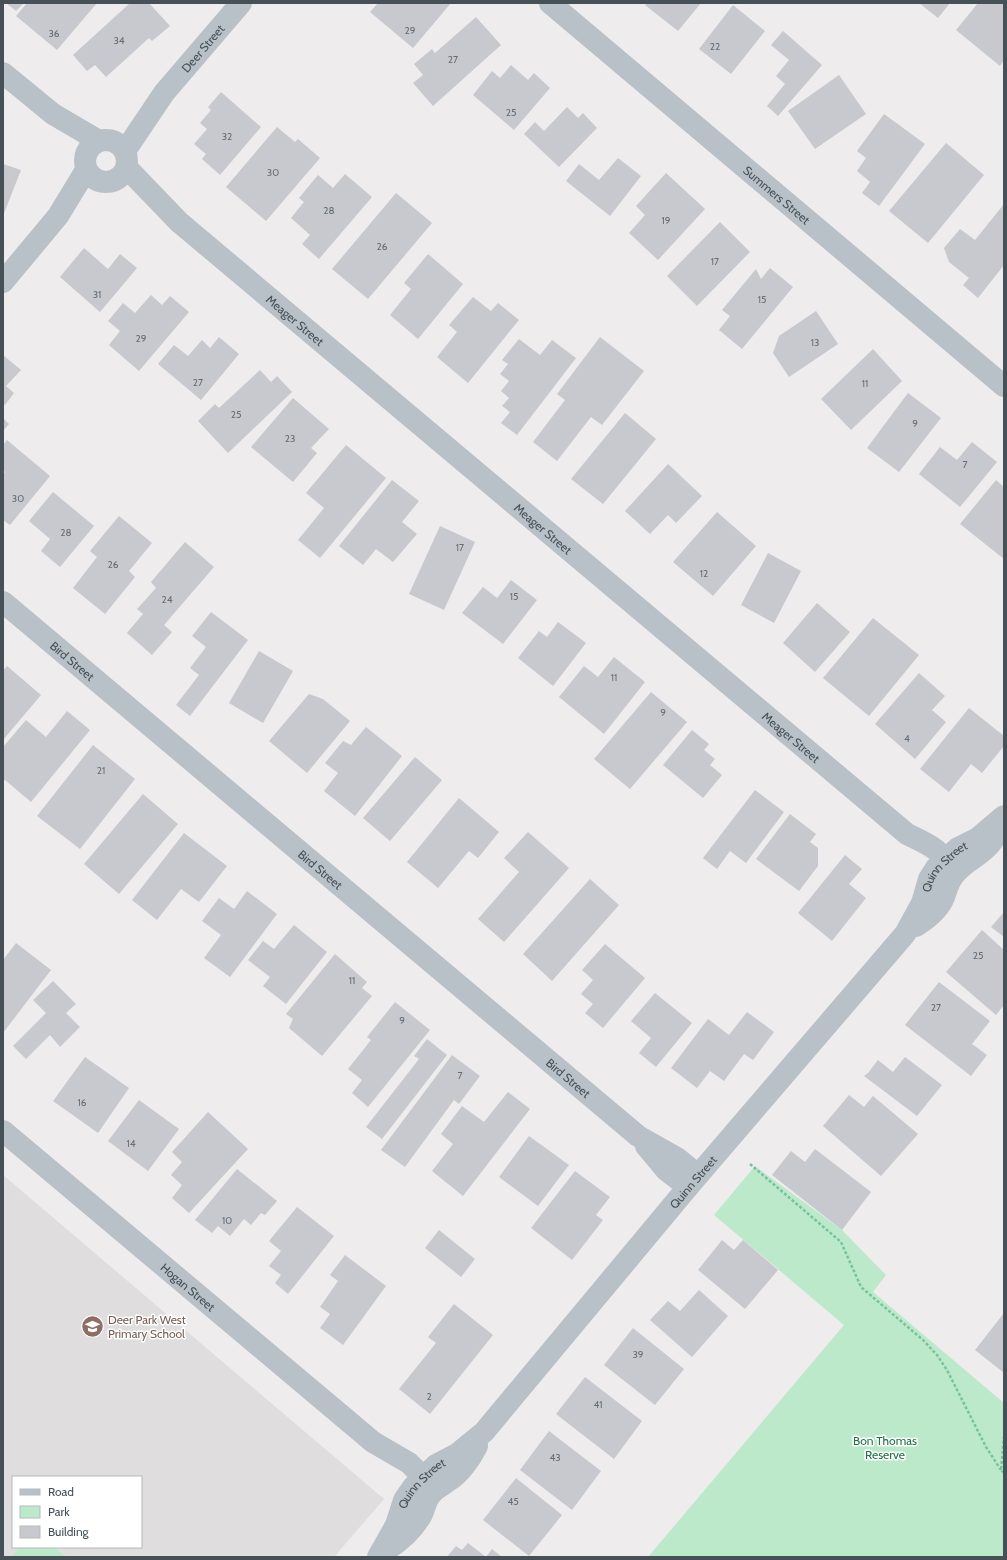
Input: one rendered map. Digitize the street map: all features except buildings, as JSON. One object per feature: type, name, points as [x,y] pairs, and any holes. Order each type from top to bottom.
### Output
[{"type":"street","name":"Deer Street","points":[[3,282],[241,3]]},
{"type":"street","name":"Summers Street","points":[[550,3],[1004,386]]},
{"type":"street","name":"Meager Street","points":[[3,72],[106,161],[908,834],[924,857],[946,867]]},
{"type":"street","name":"Bird Street","points":[[3,602],[638,1136],[666,1170],[693,1181]]},
{"type":"street","name":"Quinn Street","points":[[380,1555],[406,1537],[421,1515],[425,1502],[422,1485],[440,1485],[449,1481],[472,1457],[484,1432],[693,1181],[905,934],[929,918],[943,899],[948,882],[946,867],[962,866],[980,856],[994,840],[1004,816]]},
{"type":"street","name":"Hogan Street","points":[[3,1131],[373,1442],[398,1475],[422,1485]]},
{"type":"path","points":[[750,1164],[841,1242],[861,1287],[923,1340],[937,1355],[947,1370],[986,1448],[1004,1473]]},
{"type":"path","points":[[1001,1470],[1004,1436]]},
{"type":"shaded area","name":"Deer Park West Primary School","points":[[3,1175],[384,1499],[334,1557],[3,1557]]},
{"type":"green space","name":"Bon Thomas Reserve","points":[[755,1166],[842,1230],[886,1275],[873,1292],[1004,1403],[1004,1557],[648,1557],[844,1325],[714,1215]]},
{"type":"green space","points":[[19,1548],[55,1548],[66,1557],[11,1557]]},
{"type":"place","name":"Deer Park West Primary School","points":[[92,1326]]}]
